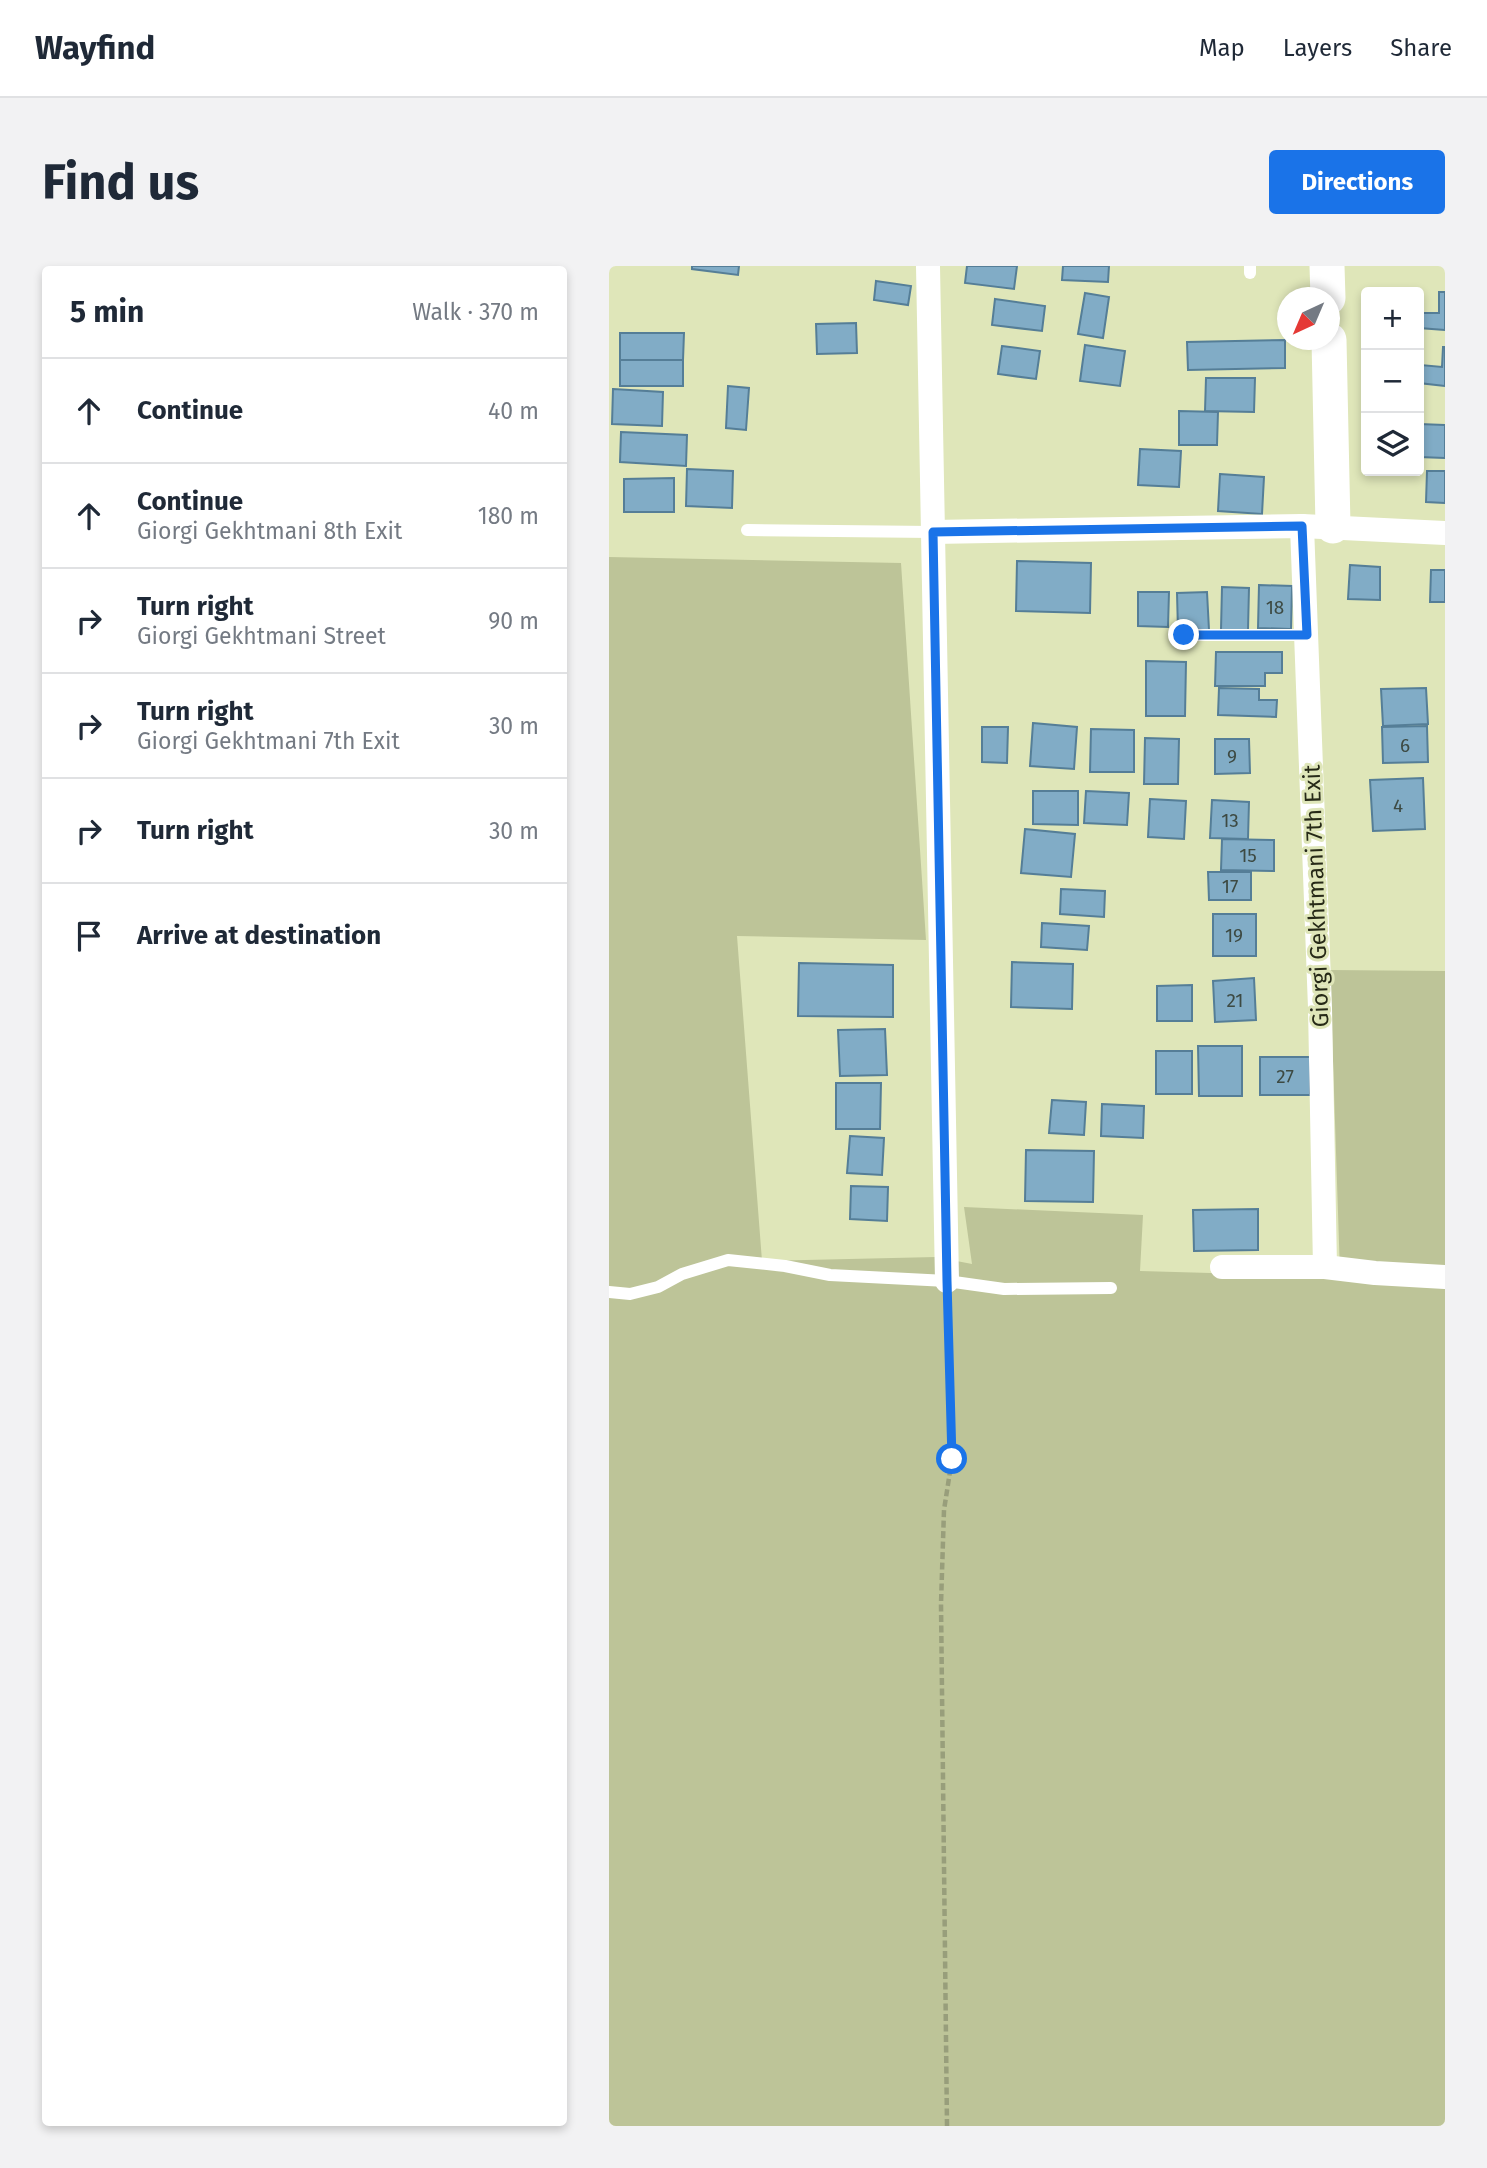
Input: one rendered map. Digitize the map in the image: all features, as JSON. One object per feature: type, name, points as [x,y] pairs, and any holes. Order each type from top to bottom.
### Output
[{"type":"street","points":[[928,266],[947,1281]]},
{"type":"street","points":[[1327,266],[1328,287]]},
{"type":"street","points":[[1318,526],[1328,350]]},
{"type":"street","points":[[933,532],[1318,526],[1445,533]]},
{"type":"street","name":"Giorgi Gekhtmani 7th Exit","points":[[1318,526],[1307,635],[1325,1267]]},
{"type":"street","points":[[1222,1267],[1325,1267],[1445,1277]]},
{"type":"lane","points":[[747,530],[933,532]]},
{"type":"lane","points":[[1184,635],[1307,635]]},
{"type":"lane","points":[[609,1292],[630,1294],[649,1290],[682,1274],[729,1260],[785,1266],[830,1275],[947,1281],[1004,1289],[1111,1288]]},
{"type":"path","points":[[947,1281],[952,1459],[944,1510],[940,1604],[947,2126]]},
{"type":"green space","points":[[609,557],[901,563],[926,940],[737,936],[762,1261],[936,1257],[972,1264],[964,1207],[1143,1215],[1140,1271],[1315,1276],[1340,1273],[1330,970],[1445,971],[1445,2126],[609,2126]]},
{"type":"building","points":[[692,266],[739,266],[738,275],[692,269]]},
{"type":"building","points":[[967,266],[1017,266],[1014,289],[965,283]]},
{"type":"building","points":[[1063,266],[1109,266],[1108,282],[1062,280]]},
{"type":"building","points":[[876,281],[911,286],[908,305],[874,300]]},
{"type":"building","points":[[1439,292],[1445,292],[1445,330],[1424,328],[1424,313],[1439,313]]},
{"type":"building","points":[[1085,293],[1109,297],[1103,338],[1078,334]]},
{"type":"building","points":[[995,299],[1045,306],[1042,331],[992,325]]},
{"type":"building","points":[[856,323],[857,353],[817,354],[816,324]]},
{"type":"building","points":[[620,333],[684,333],[683,360],[620,360]]},
{"type":"building","points":[[1277,340],[1277,350],[1285,350],[1285,368],[1188,370],[1187,342]]},
{"type":"building","points":[[1085,345],[1125,351],[1120,386],[1080,381]]},
{"type":"building","points":[[1002,346],[1040,351],[1036,379],[998,374]]},
{"type":"building","points":[[1445,347],[1445,386],[1424,384],[1424,365],[1442,367]]},
{"type":"building","points":[[620,360],[683,360],[683,386],[620,386]]},
{"type":"building","points":[[1206,378],[1255,378],[1254,412],[1205,411]]},
{"type":"building","points":[[728,386],[749,388],[746,430],[726,428]]},
{"type":"building","points":[[613,389],[663,392],[662,426],[612,424]]},
{"type":"building","points":[[1179,411],[1218,412],[1217,445],[1179,445]]},
{"type":"building","points":[[1424,424],[1445,425],[1445,458],[1424,457]]},
{"type":"building","points":[[621,432],[687,435],[686,466],[620,462]]},
{"type":"building","points":[[1140,449],[1181,451],[1179,487],[1138,485]]},
{"type":"building","points":[[687,469],[733,471],[732,508],[686,506]]},
{"type":"building","points":[[1427,471],[1445,471],[1445,503],[1426,502]]},
{"type":"building","points":[[1220,474],[1264,477],[1262,514],[1218,511]]},
{"type":"building","points":[[674,478],[674,512],[624,512],[624,479]]},
{"type":"building","points":[[1017,561],[1091,563],[1090,613],[1016,611]]},
{"type":"building","points":[[1350,565],[1380,567],[1380,600],[1348,599]]},
{"type":"building","points":[[1431,570],[1445,570],[1445,602],[1430,602]]},
{"type":"building","points":[[1259,585],[1292,586],[1291,629],[1258,628]]},
{"type":"building","points":[[1222,587],[1249,588],[1248,630],[1221,630]]},
{"type":"building","points":[[1138,592],[1169,592],[1168,627],[1138,626]]},
{"type":"building","points":[[1207,592],[1209,630],[1178,631],[1177,593]]},
{"type":"building","points":[[1216,652],[1282,652],[1282,673],[1265,673],[1265,686],[1215,686]]},
{"type":"building","points":[[1146,661],[1186,662],[1185,716],[1146,716]]},
{"type":"building","points":[[1219,688],[1259,689],[1259,700],[1277,700],[1276,717],[1218,715]]},
{"type":"building","points":[[1426,688],[1428,724],[1383,726],[1381,689]]},
{"type":"building","points":[[1033,723],[1077,727],[1074,769],[1030,766]]},
{"type":"building","points":[[1427,726],[1428,762],[1383,763],[1382,727]]},
{"type":"building","points":[[982,727],[1008,727],[1007,763],[982,762]]},
{"type":"building","points":[[1091,729],[1134,730],[1134,772],[1090,772]]},
{"type":"building","points":[[1145,738],[1179,739],[1178,784],[1144,784]]},
{"type":"building","points":[[1215,739],[1249,739],[1250,773],[1215,774]]},
{"type":"building","points":[[1423,778],[1425,829],[1373,831],[1370,780]]},
{"type":"building","points":[[1033,791],[1078,791],[1078,825],[1033,824]]},
{"type":"building","points":[[1086,791],[1129,793],[1127,825],[1084,823]]},
{"type":"building","points":[[1150,799],[1186,801],[1184,839],[1148,837]]},
{"type":"building","points":[[1212,800],[1249,802],[1248,839],[1210,838]]},
{"type":"building","points":[[1025,829],[1075,834],[1071,877],[1021,873]]},
{"type":"building","points":[[1222,839],[1274,840],[1274,871],[1221,870]]},
{"type":"building","points":[[1208,872],[1251,872],[1251,900],[1209,900]]},
{"type":"building","points":[[1061,889],[1105,891],[1104,917],[1060,914]]},
{"type":"building","points":[[1213,914],[1256,914],[1256,956],[1213,956]]},
{"type":"building","points":[[1042,923],[1089,926],[1087,950],[1041,947]]},
{"type":"building","points":[[1012,962],[1073,964],[1072,1009],[1011,1007]]},
{"type":"building","points":[[799,963],[893,965],[893,1017],[798,1016]]},
{"type":"building","points":[[1254,978],[1256,1020],[1215,1022],[1213,981]]},
{"type":"building","points":[[1192,985],[1192,1021],[1157,1021],[1157,986]]},
{"type":"building","points":[[885,1029],[887,1075],[840,1076],[838,1030]]},
{"type":"building","points":[[1198,1046],[1242,1046],[1242,1096],[1199,1096]]},
{"type":"building","points":[[1156,1051],[1192,1051],[1192,1094],[1156,1094]]},
{"type":"building","points":[[1260,1057],[1310,1057],[1310,1095],[1260,1095]]},
{"type":"building","points":[[836,1083],[881,1083],[880,1129],[836,1129]]},
{"type":"building","points":[[1052,1100],[1086,1102],[1084,1135],[1049,1133]]},
{"type":"building","points":[[1102,1104],[1144,1106],[1143,1138],[1101,1136]]},
{"type":"building","points":[[850,1136],[884,1138],[882,1175],[847,1173]]},
{"type":"building","points":[[1026,1150],[1094,1151],[1093,1202],[1025,1201]]},
{"type":"building","points":[[851,1186],[888,1187],[887,1221],[850,1219]]},
{"type":"building","points":[[1258,1209],[1258,1250],[1194,1251],[1193,1210]]},
{"type":"route","points":[[952,1459],[933,532],[1302,526],[1307,635],[1184,635]]}]
